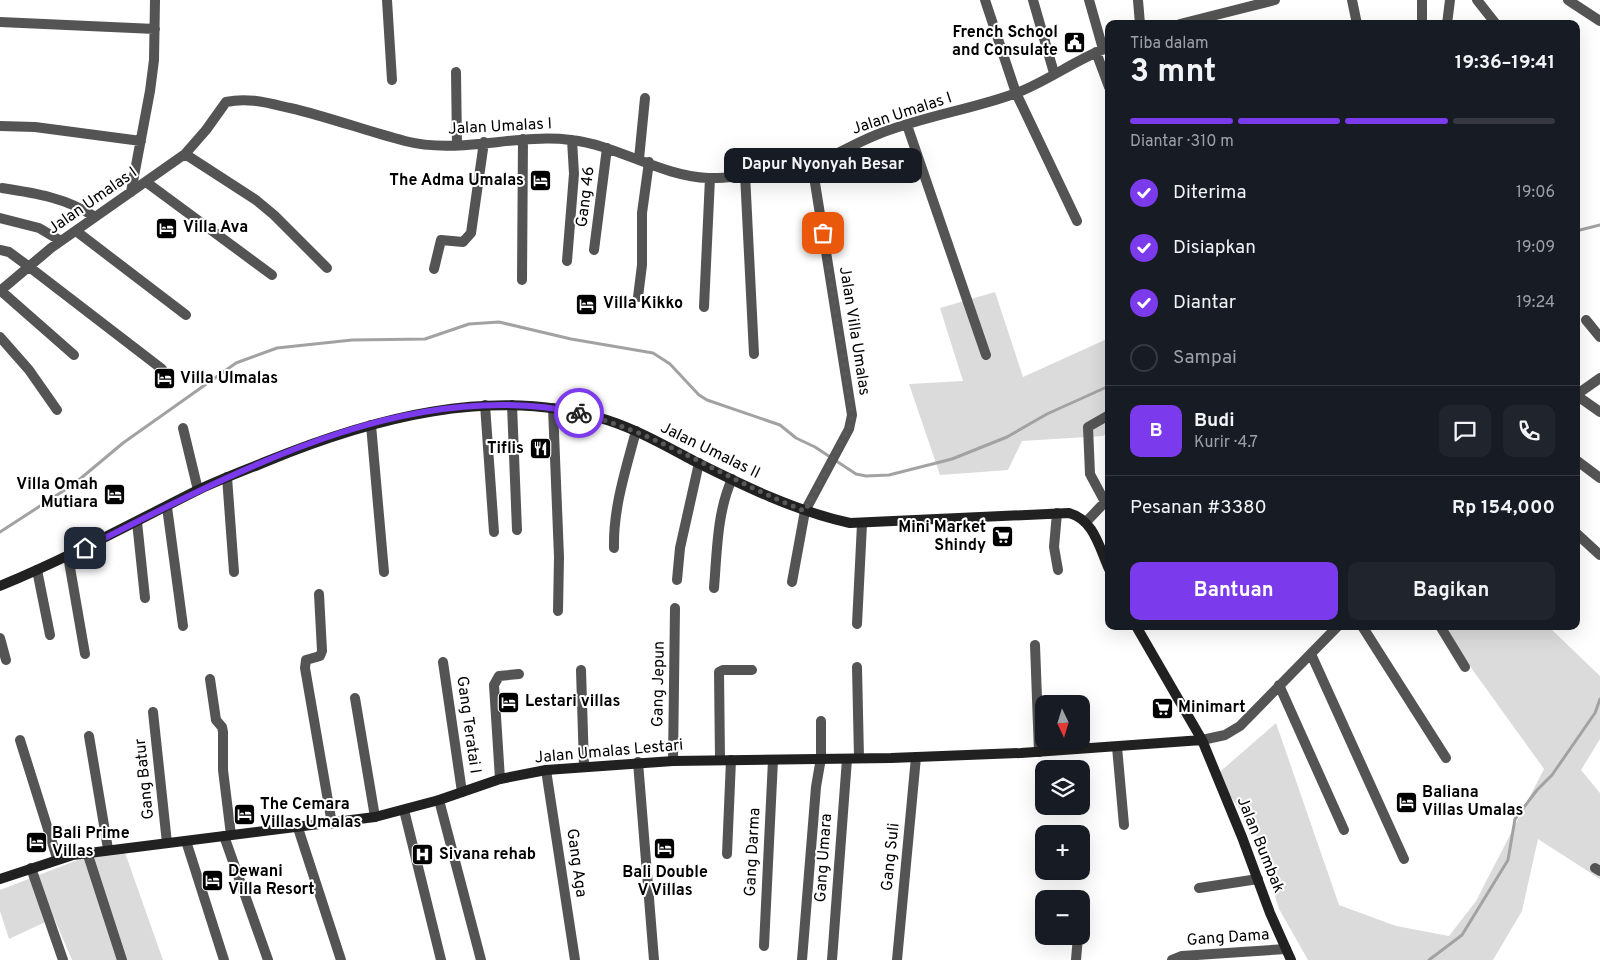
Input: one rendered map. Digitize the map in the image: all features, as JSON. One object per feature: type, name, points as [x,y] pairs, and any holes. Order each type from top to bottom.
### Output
[{"type":"street","points":[[131,192],[150,91],[155,29],[155,0]]},
{"type":"street","points":[[387,0],[392,80]]},
{"type":"street","points":[[985,0],[1016,93],[1077,221]]},
{"type":"street","points":[[1033,0],[1054,73]]},
{"type":"street","points":[[1089,0],[1105,65]]},
{"type":"street","points":[[1138,0],[1140,20]]},
{"type":"street","points":[[1196,20],[1275,0]]},
{"type":"street","points":[[1352,0],[1356,20]]},
{"type":"street","points":[[1422,0],[1422,20]]},
{"type":"street","points":[[1448,20],[1450,0]]},
{"type":"street","points":[[1477,0],[1493,20]]},
{"type":"street","points":[[1568,0],[1600,21]]},
{"type":"street","points":[[0,22],[155,29]]},
{"type":"street","name":"Jalan Umalas I","points":[[0,290],[61,241],[184,154],[226,102],[239,99],[261,101],[335,119],[406,142],[429,145],[457,145],[523,139],[572,140],[607,148],[691,176],[710,178],[812,164],[878,134],[1016,93],[1102,49]]},
{"type":"street","points":[[456,72],[457,145]]},
{"type":"street","points":[[639,159],[645,98]]},
{"type":"street","points":[[907,125],[986,355]]},
{"type":"street","points":[[0,126],[35,127],[140,140]]},
{"type":"street","points":[[522,280],[523,139]]},
{"type":"street","points":[[567,261],[574,174],[572,140]]},
{"type":"street","points":[[434,269],[441,240],[463,242],[471,233],[484,142]]},
{"type":"street","name":"Gang 46","points":[[594,250],[607,148]]},
{"type":"street","points":[[184,154],[256,200],[274,215],[327,268]]},
{"type":"street","points":[[638,297],[642,265],[642,213],[649,162]]},
{"type":"street","name":"Jalan Villa Umalas","points":[[792,582],[805,511],[849,428],[852,415],[812,164]]},
{"type":"street","points":[[745,174],[754,354]]},
{"type":"street","points":[[704,307],[710,178]]},
{"type":"street","points":[[146,182],[272,275]]},
{"type":"street","points":[[2,188],[44,195],[81,208],[95,217]]},
{"type":"street","points":[[0,218],[39,228],[61,241]]},
{"type":"street","points":[[76,231],[186,315]]},
{"type":"street","points":[[0,250],[9,252],[162,369]]},
{"type":"street","points":[[0,290],[74,355]]},
{"type":"street","points":[[1586,320],[1600,337]]},
{"type":"street","points":[[0,337],[29,370],[57,410]]},
{"type":"street","points":[[1580,392],[1600,378]]},
{"type":"street","points":[[1580,398],[1600,412]]},
{"type":"street","points":[[485,405],[494,532]]},
{"type":"street","name":"Jalan Umalas II","points":[[0,586],[68,556],[198,490],[311,443],[371,424],[431,412],[485,405],[553,408],[607,420],[636,431],[732,479],[805,511],[832,519],[862,524],[1057,513],[1076,515],[1086,522]]},
{"type":"street","points":[[512,405],[518,530]]},
{"type":"street","points":[[553,408],[559,557],[558,611]]},
{"type":"street","points":[[1105,417],[1088,427],[1090,474],[1105,502],[1086,522],[1098,541],[1105,559]]},
{"type":"street","points":[[371,424],[384,572]]},
{"type":"street","points":[[183,428],[198,490]]},
{"type":"street","points":[[614,548],[615,522],[619,498],[636,431]]},
{"type":"street","points":[[677,580],[680,548],[699,463]]},
{"type":"street","points":[[1580,463],[1600,478]]},
{"type":"street","points":[[227,478],[234,572]]},
{"type":"street","points":[[714,588],[721,521],[727,491],[732,479]]},
{"type":"street","points":[[167,507],[182,626]]},
{"type":"street","points":[[1057,513],[1054,547],[1058,570]]},
{"type":"street","points":[[137,522],[145,598]]},
{"type":"street","points":[[857,624],[862,524]]},
{"type":"street","points":[[1580,537],[1600,555]]},
{"type":"street","points":[[68,556],[85,654]]},
{"type":"street","points":[[37,570],[50,635]]},
{"type":"street","points":[[319,594],[322,651],[320,656],[306,660],[305,668],[332,824]]},
{"type":"street","name":"Gang Jepun","points":[[673,760],[675,608]]},
{"type":"street","points":[[1138,630],[1202,740],[1226,735],[1240,726],[1334,630]]},
{"type":"street","points":[[1365,630],[1446,758]]},
{"type":"street","points":[[1442,630],[1465,667]]},
{"type":"street","points":[[0,638],[6,660]]},
{"type":"street","points":[[1035,645],[1039,752]]},
{"type":"street","points":[[1311,654],[1404,859]]},
{"type":"street","name":"Gang Teratai I","points":[[443,662],[462,792]]},
{"type":"street","points":[[857,667],[859,758]]},
{"type":"street","points":[[581,670],[584,766]]},
{"type":"street","points":[[720,760],[719,672],[723,670],[752,670]]},
{"type":"street","points":[[500,779],[494,685],[499,676],[519,674]]},
{"type":"street","points":[[210,679],[216,720],[222,727],[223,732],[223,770],[228,835],[268,960]]},
{"type":"street","points":[[1280,685],[1344,830]]},
{"type":"street","points":[[355,698],[375,817]]},
{"type":"street","name":"Gang Batur","points":[[153,712],[167,842]]},
{"type":"street","points":[[802,960],[816,787],[821,758],[822,721]]},
{"type":"street","points":[[89,736],[108,849]]},
{"type":"street","points":[[20,740],[57,858]]},
{"type":"street","name":"Jalan Umalas Lestari","points":[[0,879],[57,858],[87,852],[332,824],[375,817],[438,800],[500,779],[546,770],[673,760],[916,757],[1039,752],[1202,740]]},
{"type":"street","name":"Jalan Bumbak","points":[[1202,740],[1291,960]]},
{"type":"street","points":[[1116,747],[1124,825]]},
{"type":"street","name":"Gang Suli","points":[[897,960],[916,757]]},
{"type":"street","name":"Gang Umara","points":[[832,960],[847,758]]},
{"type":"street","points":[[727,854],[731,760]]},
{"type":"street","name":"Gang Darma","points":[[764,946],[773,760]]},
{"type":"street","points":[[638,762],[654,960]]},
{"type":"street","name":"Gang Aga","points":[[546,770],[575,960]]},
{"type":"street","points":[[438,800],[481,960]]},
{"type":"street","points":[[404,810],[441,960]]},
{"type":"street","points":[[298,828],[342,960]]},
{"type":"street","points":[[186,841],[224,960]]},
{"type":"street","points":[[87,852],[122,960]]},
{"type":"street","points":[[31,868],[62,960]]},
{"type":"street","points":[[1199,888],[1258,879]]},
{"type":"street","points":[[1076,960],[1077,945]]},
{"type":"street","name":"Gang Dama","points":[[1172,960],[1182,956],[1286,949]]},
{"type":"shaded area","points":[[995,292],[1023,377],[1105,340],[1105,434],[1103,436],[1022,441],[1008,470],[940,475],[909,384],[963,381],[940,308]]},
{"type":"shaded area","points":[[1444,630],[1552,630],[1600,676],[1600,739],[1581,770],[1600,793],[1600,879],[1538,839],[1522,911],[1493,960],[1308,960],[1279,909],[1254,828],[1215,776],[1276,723],[1339,905],[1396,926],[1449,936],[1476,901],[1544,769]]},
{"type":"shaded area","points":[[124,850],[163,960],[72,960],[54,918],[9,939],[0,911],[0,890],[88,856]]},
{"type":"waterway","points":[[1580,230],[1600,225]]},
{"type":"waterway","points":[[0,532],[74,484],[123,443],[236,363],[277,348],[352,340],[425,339],[469,324],[499,322],[571,339],[653,353],[670,364],[699,395],[707,400],[780,425],[796,438],[815,447],[856,474],[866,476],[889,475],[952,459],[1007,437],[1047,414],[1105,388]]},
{"type":"waterway","points":[[1429,960],[1462,935],[1508,860],[1515,819],[1537,790],[1552,775],[1595,713],[1600,699]]},
{"type":"way so far","points":[[579,413],[607,420],[636,431],[724,475],[805,511],[849,428],[852,415],[823,233]]},
{"type":"place","name":"French School and Consulate","points":[[1074,42]]},
{"type":"place","name":"The Adma Umalas","points":[[540,181]]},
{"type":"place","name":"Villa Ava","points":[[167,228]]},
{"type":"place","name":"Dapur Nyonyah Besar","points":[[823,233]]},
{"type":"place","name":"Villa Kikko","points":[[587,304]]},
{"type":"place","name":"Villa Ulmalas","points":[[164,379]]},
{"type":"place","name":"Tiflis","points":[[540,449]]},
{"type":"place","name":"Villa Omah Mutiara","points":[[114,494]]},
{"type":"place","name":"Mini Market Shindy","points":[[1002,537]]},
{"type":"place","name":"Lestari villas","points":[[509,702]]},
{"type":"place","name":"Minimart","points":[[1162,708]]},
{"type":"place","name":"Baliana Villas Umalas","points":[[1406,802]]},
{"type":"place","name":"The Cemara Villas Umalas","points":[[244,814]]},
{"type":"place","name":"Bali Prime Villas","points":[[36,843]]},
{"type":"place","name":"Bali Double V Villas","points":[[665,849]]},
{"type":"place","name":"Sivana rehab","points":[[423,855]]},
{"type":"place","name":"Dewani Villa Resort","points":[[212,881]]},
{"type":"route","points":[[85,548],[198,490],[311,443],[355,428],[431,412],[485,405],[553,408],[579,413]]}]
